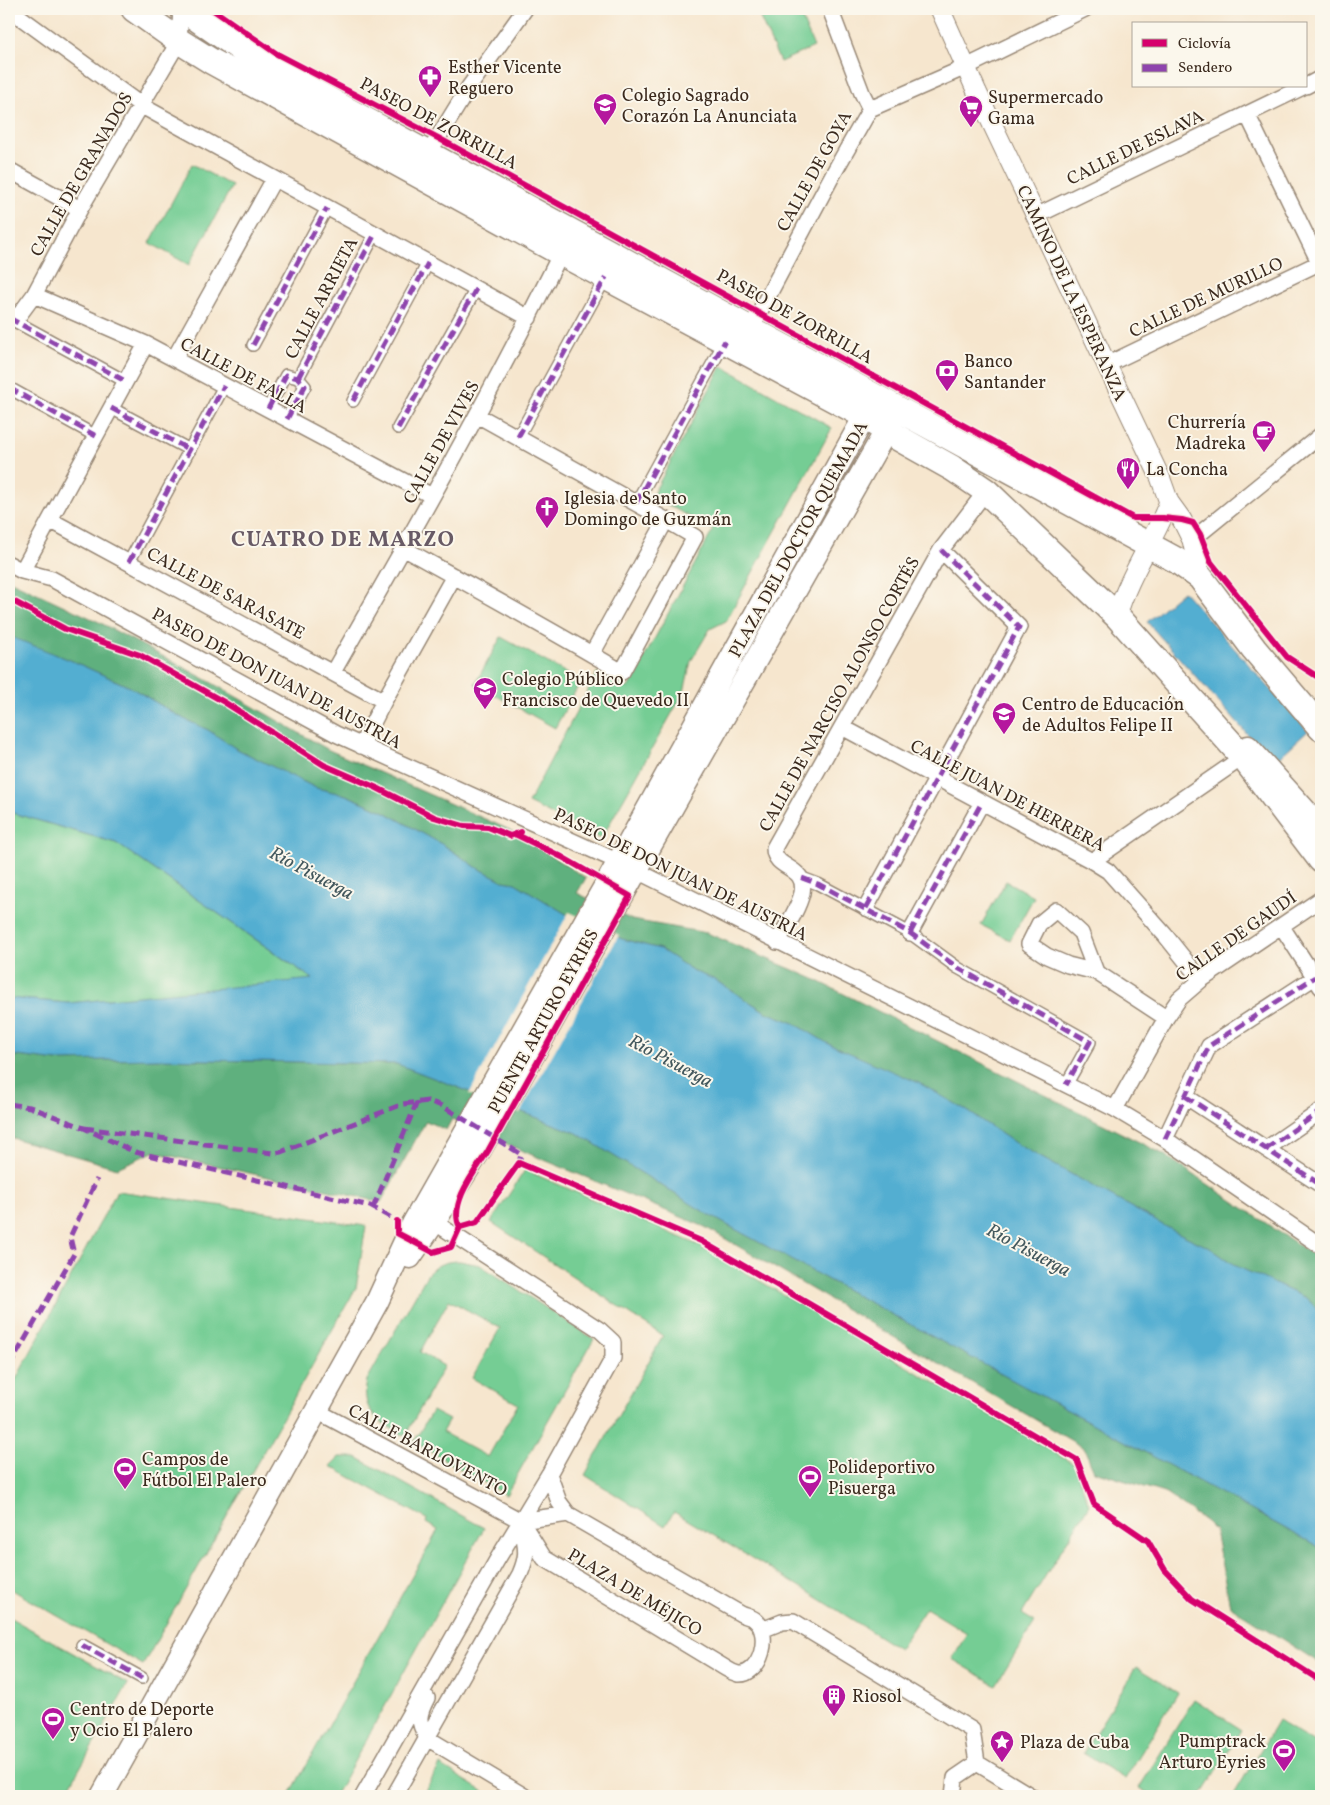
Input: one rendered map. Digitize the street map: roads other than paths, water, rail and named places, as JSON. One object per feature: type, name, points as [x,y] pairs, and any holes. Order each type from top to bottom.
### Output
[{"type":"main road","points":[[134,9],[211,62],[864,416],[886,431],[952,468],[986,491],[1117,616],[1243,758],[1321,860]]},
{"type":"main road","name":"PASEO DE ZORRILLA","points":[[182,9],[264,66],[751,328],[1176,560],[1200,577],[1254,648],[1321,728]]},
{"type":"main road","name":"PLAZA DEL DOCTOR QUEMADA","points":[[610,897],[864,416],[886,403]]},
{"type":"main road","name":"PLAZA DEL DOCTOR QUEMADA","points":[[627,866],[886,431],[886,403]]},
{"type":"main road","points":[[1180,686],[1202,696],[1321,828]]},
{"type":"main road","name":"PUENTE ARTURO EYRIES","points":[[378,1302],[413,1224],[462,1137],[610,897]]},
{"type":"main road","name":"PUENTE ARTURO EYRIES","points":[[378,1302],[434,1222],[481,1148],[610,897]]},
{"type":"main road","points":[[102,1796],[378,1302]]},
{"type":"street","points":[[9,9],[142,106],[530,318]]},
{"type":"street","name":"PASEO DE ZORRILLA","points":[[179,41],[182,9]]},
{"type":"street","points":[[428,154],[469,87],[524,9]]},
{"type":"street","points":[[830,9],[870,109]]},
{"type":"street","name":"CAMINO DE LA ESPERANZA","points":[[940,9],[1160,478],[1169,502],[1182,520],[1192,540],[1200,577]]},
{"type":"street","name":"CALLE DE GOYA","points":[[751,328],[870,109],[966,66],[1084,9]]},
{"type":"street","name":"CALLE DE GRANADOS","points":[[9,317],[20,314],[34,295],[80,209],[179,41]]},
{"type":"street","name":"CALLE DE ESLAVA","points":[[1308,85],[1321,78]]},
{"type":"street","name":"CALLE DE ESLAVA","points":[[1036,216],[1302,88]]},
{"type":"street","points":[[1247,114],[1321,264]]},
{"type":"street","points":[[9,170],[80,209]]},
{"type":"street","points":[[174,359],[274,179]]},
{"type":"street","points":[[253,345],[327,208]]},
{"type":"street","name":"CALLE ARRIETA","points":[[298,378],[375,234]]},
{"type":"street","name":"CALLE DE VIVES","points":[[333,672],[478,415],[530,318],[562,253]]},
{"type":"street","points":[[353,401],[428,263]]},
{"type":"street","name":"CALLE DE MURILLO","points":[[1106,365],[1321,264]]},
{"type":"street","points":[[518,437],[606,277]]},
{"type":"street","points":[[398,428],[476,289]]},
{"type":"street","name":"CALLE DE FALLA","points":[[34,295],[146,344],[432,496]]},
{"type":"street","points":[[9,317],[125,381]]},
{"type":"street","points":[[636,504],[725,341]]},
{"type":"street","points":[[22,571],[146,344]]},
{"type":"street","name":"CALLE ARRIETA","points":[[268,409],[286,376],[298,378],[306,386],[287,419]]},
{"type":"street","points":[[129,562],[224,386]]},
{"type":"street","points":[[9,388],[96,436]]},
{"type":"street","points":[[111,408],[190,450]]},
{"type":"street","points":[[403,548],[562,636],[622,672],[635,649],[695,537],[478,415]]},
{"type":"street","points":[[1192,540],[1321,435]]},
{"type":"street","name":"CALLE DE NARCISO ALONSO CORTÉS","points":[[802,878],[777,860],[774,855],[774,848],[941,550],[986,491]]},
{"type":"street","points":[[1117,616],[1123,596],[1163,518],[1169,502]]},
{"type":"street","name":"CALLE DE SARASATE","points":[[50,520],[384,701]]},
{"type":"street","points":[[592,654],[666,520]]},
{"type":"street","points":[[866,908],[1020,626],[941,550]]},
{"type":"street","name":"PASEO DE DON JUAN DE AUSTRIA","points":[[9,564],[22,571],[52,579],[336,734],[627,866],[1115,1109],[1165,1139],[1321,1246]]},
{"type":"street","points":[[361,746],[454,576]]},
{"type":"street","name":"CALLE JUAN DE HERRERA","points":[[842,727],[1108,871],[1165,935],[1201,980]]},
{"type":"street","points":[[1092,861],[1243,758]]},
{"type":"street","points":[[910,932],[982,802]]},
{"type":"street","points":[[777,942],[799,902],[802,891],[802,878],[818,884],[910,932],[958,968],[1090,1042],[1066,1085]]},
{"type":"street","name":"CALLE DE GAUDÍ","points":[[1115,1109],[1166,1018],[1179,999],[1201,980],[1321,899]]},
{"type":"street","points":[[1096,972],[1081,933],[1056,910],[1039,924],[1029,944],[1047,956],[1068,965],[1096,972],[1166,1018]]},
{"type":"street","points":[[1165,1139],[1209,1046],[1318,982],[1282,927]]},
{"type":"street","points":[[1185,1096],[1319,1181]]},
{"type":"street","points":[[1266,1149],[1321,1111]]},
{"type":"street","points":[[363,1796],[496,1560],[549,1474],[610,1365],[614,1350],[613,1342],[600,1330],[434,1222]]},
{"type":"street","name":"CALLE BARLOVENTO","points":[[316,1411],[521,1521]]},
{"type":"street","name":"PLAZA DE MÉJICO","points":[[521,1521],[544,1558],[727,1669],[739,1674],[750,1670],[761,1657],[764,1642],[762,1630],[756,1621],[740,1614],[568,1514],[559,1502],[549,1474]]},
{"type":"street","points":[[521,1521],[568,1514]]},
{"type":"street","points":[[394,1796],[526,1561],[527,1554],[521,1521]]},
{"type":"street","points":[[762,1630],[782,1622],[793,1622],[972,1730],[976,1763]]},
{"type":"street","points":[[82,1645],[142,1678]]},
{"type":"street","points":[[439,1661],[465,1670]]},
{"type":"street","points":[[439,1661],[436,1683],[420,1714],[421,1727],[427,1738],[524,1796]]},
{"type":"street","points":[[953,1796],[955,1778],[976,1763]]},
{"type":"street","points":[[976,1763],[1031,1796]]},
{"type":"water","points":[[1183,591],[1308,731],[1273,763],[1147,622]]},
{"type":"water","name":"Río Pisuerga","points":[[9,636],[70,660],[130,687],[184,719],[208,730],[235,748],[316,788],[346,795],[383,811],[445,846],[476,867],[503,881],[515,883],[566,914],[622,939],[660,949],[695,972],[713,979],[766,1012],[794,1023],[827,1043],[919,1083],[963,1108],[1015,1143],[1172,1230],[1210,1248],[1236,1266],[1306,1298],[1321,1312],[1321,1548],[709,1215],[577,1133],[397,1064],[158,1059],[58,1061],[9,1055],[9,998],[68,1003],[313,979],[116,843],[9,812]]},
{"type":"place","name":"Esther Vicente Reguero","points":[[430,98]]},
{"type":"place","name":"Colegio Sagrado Corazón La Anunciata","points":[[605,126]]},
{"type":"place","name":"Supermercado Gama","points":[[971,128]]},
{"type":"place","name":"Banco Santander","points":[[947,392]]},
{"type":"place","name":"Churrería Madreka","points":[[1264,453]]},
{"type":"place","name":"La Concha","points":[[1128,490]]},
{"type":"place","name":"Iglesia de Santo Domingo de Guzmán","points":[[547,529]]},
{"type":"place","name":"Colegio Público Francisco de Quevedo II","points":[[485,710]]},
{"type":"place","name":"Centro de Educación de Adultos Felipe II","points":[[1004,735]]},
{"type":"place","name":"Campos de Fútbol El Palero","points":[[125,1490]]},
{"type":"place","name":"Polideportivo Pisuerga","points":[[810,1498]]},
{"type":"place","name":"Riosol","points":[[834,1717]]},
{"type":"place","name":"Centro de Deporte y Ocio El Palero","points":[[53,1740]]},
{"type":"place","name":"Plaza de Cuba","points":[[1002,1763]]},
{"type":"place","name":"Pumptrack Arturo Eyries","points":[[1284,1772]]},
{"type":"district","name":"CUATRO DE MARZO","points":[[343,538]]}]
